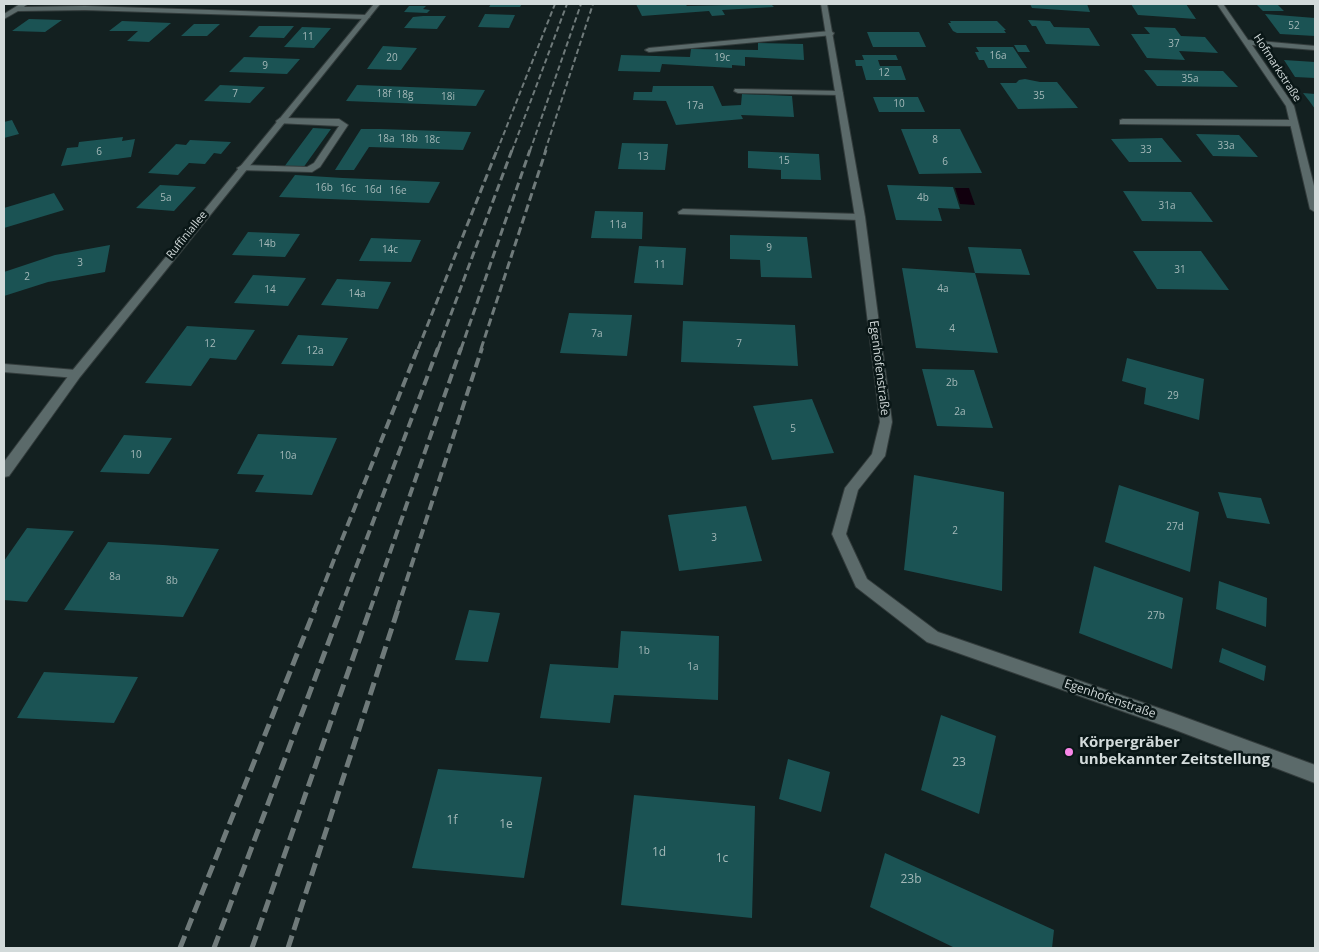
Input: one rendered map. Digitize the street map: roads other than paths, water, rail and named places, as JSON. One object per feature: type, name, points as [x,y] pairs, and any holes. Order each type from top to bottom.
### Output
[{"type":"street","points":[[4,17],[24,4]]},
{"type":"street","name":"Ruffiniallee","points":[[4,472],[76,374],[377,4]]},
{"type":"street","name":"Egenhofenstraße","points":[[824,4],[860,217],[886,422],[878,456],[852,488],[839,534],[861,583],[933,637],[1173,721],[1315,774]]},
{"type":"street","name":"Hofmarkstraße","points":[[1220,4],[1290,106],[1315,209]]},
{"type":"street","points":[[17,9],[85,8],[366,17]]},
{"type":"street","points":[[649,50],[830,33]]},
{"type":"street","points":[[1247,42],[1315,48]]},
{"type":"street","points":[[738,91],[839,93]]},
{"type":"street","points":[[242,168],[309,170],[317,165],[344,125],[339,122],[280,121]]},
{"type":"street","points":[[1123,122],[1294,123]]},
{"type":"street","points":[[683,212],[860,217]]},
{"type":"street","points":[[4,368],[76,374]]},
{"type":"railway","points":[[497,151],[555,4]]},
{"type":"railway","points":[[512,151],[567,4]]},
{"type":"railway","points":[[530,151],[581,4]]},
{"type":"railway","points":[[545,151],[593,4]]},
{"type":"railway","points":[[418,349],[497,150]]},
{"type":"railway","points":[[438,349],[512,150]]},
{"type":"railway","points":[[461,349],[530,150]]},
{"type":"railway","points":[[481,349],[546,150]]},
{"type":"railway","points":[[314,610],[418,348]]},
{"type":"railway","points":[[340,610],[438,348]]},
{"type":"railway","points":[[370,610],[461,348]]},
{"type":"railway","points":[[397,610],[482,348]]},
{"type":"railway","points":[[180,948],[315,609]]},
{"type":"railway","points":[[214,948],[341,609]]},
{"type":"railway","points":[[252,948],[370,609]]},
{"type":"railway","points":[[288,948],[398,609]]},
{"type":"place","name":"Körpergräber unbekannter Zeitstellung","points":[[1069,752]]}]
